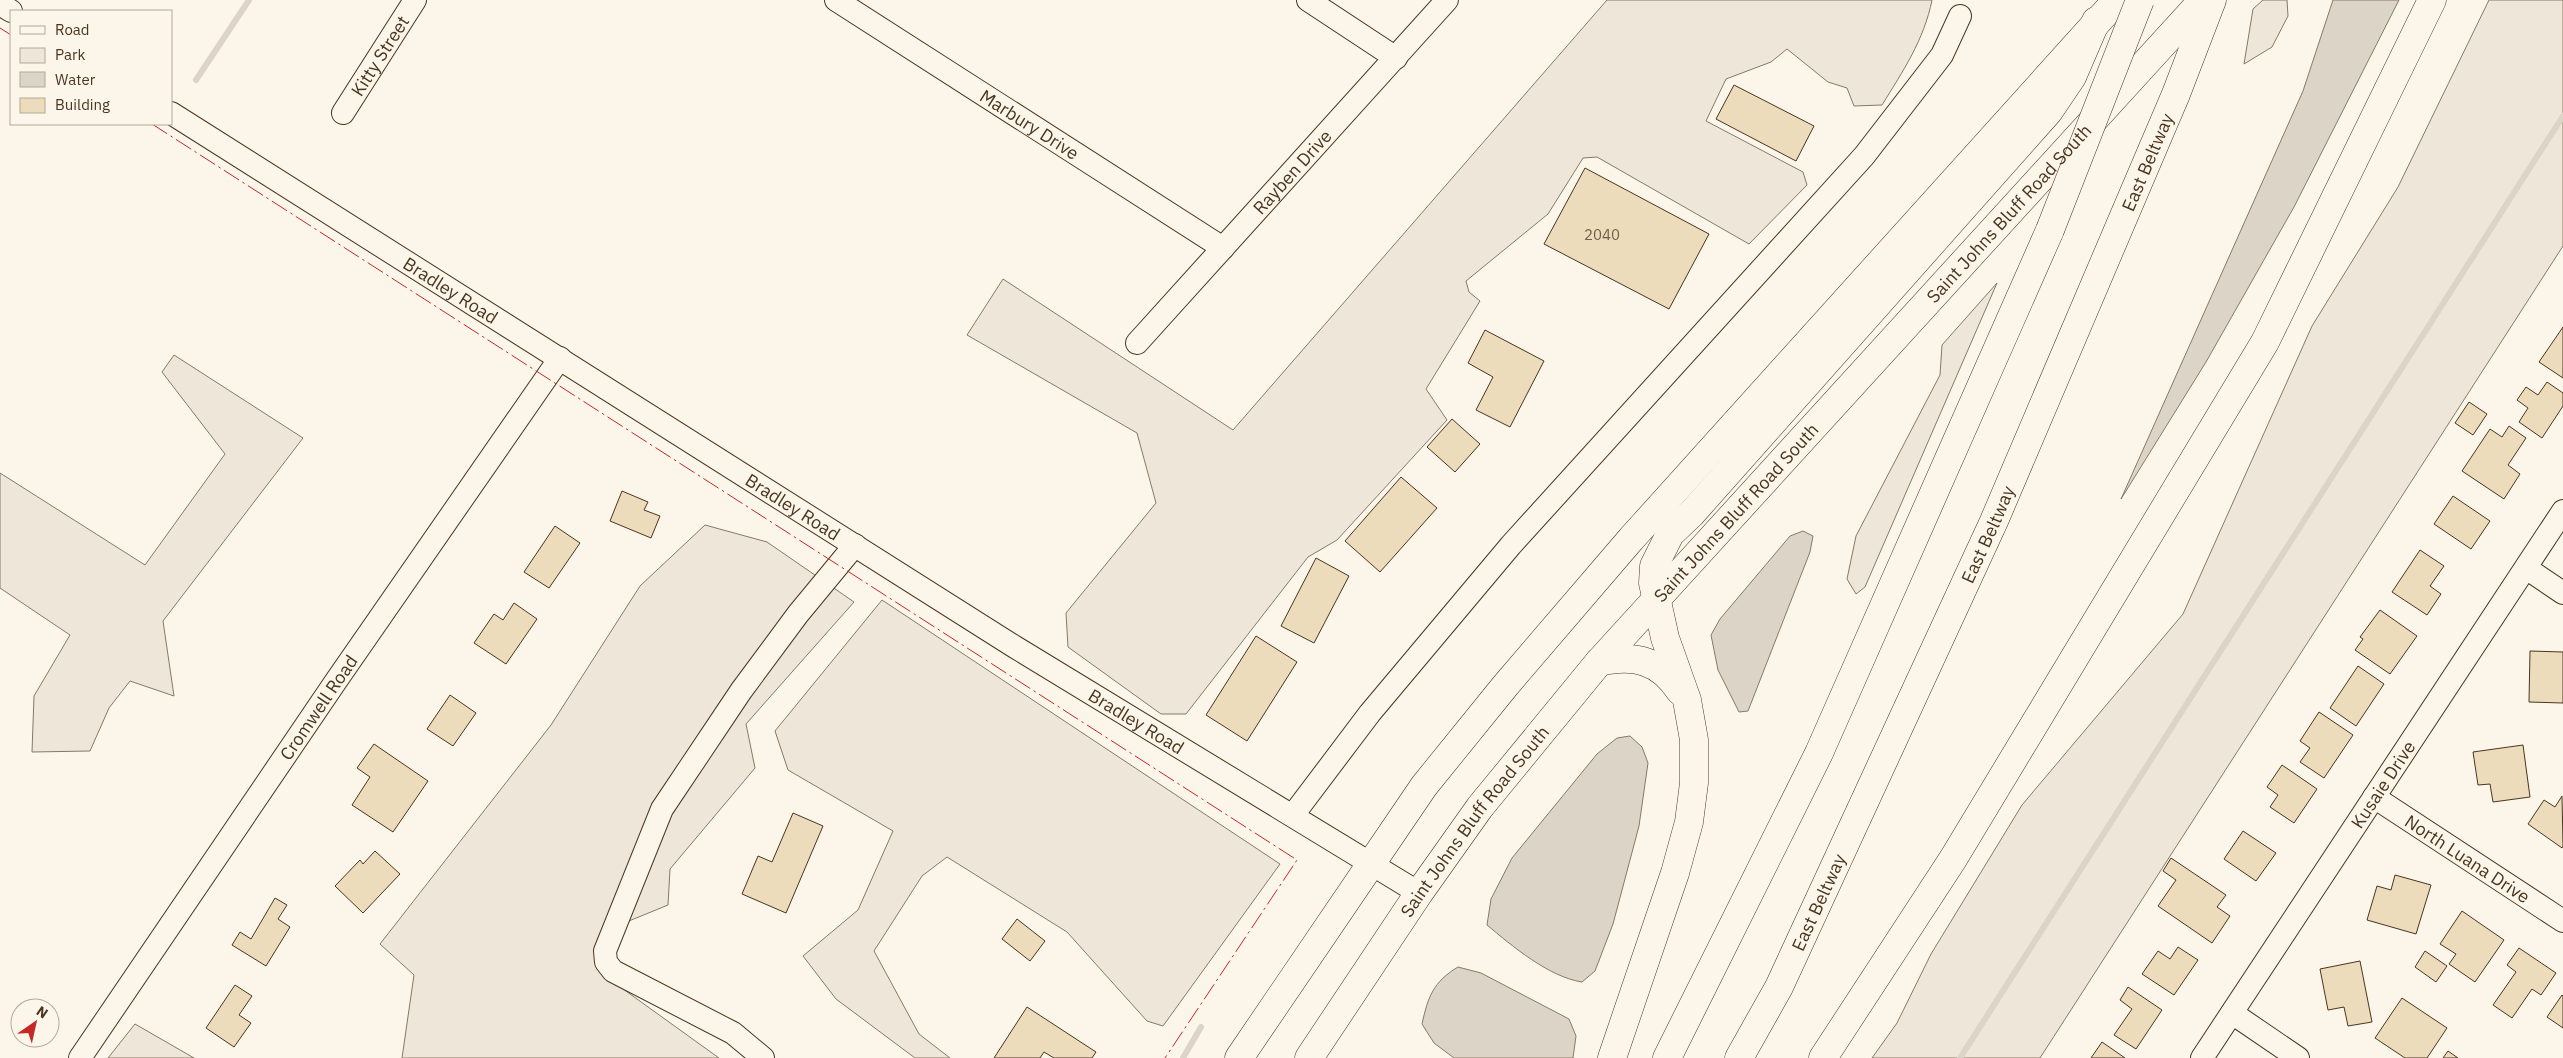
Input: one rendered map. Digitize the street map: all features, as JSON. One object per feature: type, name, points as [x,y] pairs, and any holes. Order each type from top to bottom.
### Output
[{"type":"main road","points":[[1239,1058],[1370,862],[1424,786],[1505,686],[1631,539],[2117,0]]},
{"type":"main road","points":[[1667,1058],[1819,754],[2050,230],[2140,0]]},
{"type":"main road","name":"Saint Johns Bluff Road South","points":[[1309,1058],[1419,893],[1480,807],[1599,662],[1657,601],[2203,0]]},
{"type":"main road","name":"East Beltway","points":[[1739,1058],[1779,987],[1994,520],[2176,94],[2212,0]]},
{"type":"main road","points":[[1823,1058],[1953,859],[2265,342],[2432,0]]},
{"type":"main road","points":[[1612,1058],[1675,873],[1689,822],[1694,783],[1694,740],[1686,700],[1665,638],[1653,582],[1654,566],[1670,534],[1705,499],[2049,111],[2072,77],[2096,22]]},
{"type":"main road","points":[[1599,662],[1619,658],[1632,658],[1655,666],[1675,683],[1686,700]]},
{"type":"street","name":"Kitty Street","points":[[343,113],[415,0]]},
{"type":"street","name":"Marbury Drive","points":[[836,0],[1223,248]]},
{"type":"street","points":[[1308,0],[1396,58]]},
{"type":"street","name":"Rayben Drive","points":[[1137,343],[1447,0]]},
{"type":"street","points":[[1293,815],[1370,713],[1511,545],[1864,156],[1942,55],[1960,16]]},
{"type":"street","name":"Bradley Road","points":[[172,114],[1015,647],[1419,893]]},
{"type":"street","name":"Cromwell Road","points":[[80,1058],[336,681],[560,358]]},
{"type":"street","name":"Kusaie Drive","points":[[2202,1058],[2563,511]]},
{"type":"street","points":[[763,1058],[733,1032],[613,971],[606,962],[605,951],[662,809],[747,683],[798,614],[855,545]]},
{"type":"street","points":[[2526,568],[2563,593]]},
{"type":"street","name":"North Luana Drive","points":[[2374,797],[2563,921]]},
{"type":"street","points":[[2232,1013],[2298,1058]]},
{"type":"green space","points":[[1607,0],[1932,0],[1918,42],[1882,105],[1854,106],[1847,88],[1828,82],[1787,49],[1771,62],[1726,79],[1706,121],[1803,172],[1807,185],[1749,244],[1597,157],[1583,158],[1548,214],[1466,281],[1469,292],[1480,301],[1426,389],[1447,420],[1337,540],[1308,557],[1186,714],[1161,714],[1068,647],[1066,613],[1156,503],[1137,433],[967,335],[1003,279],[1233,430]]},
{"type":"green space","points":[[2263,0],[2287,0],[2288,16],[2272,47],[2244,64],[2253,9]]},
{"type":"green space","points":[[2489,0],[2563,0],[2563,246],[2040,1058],[1872,1058],[1897,1023],[1931,954],[2022,805],[2183,614],[2312,326],[2398,187]]},
{"type":"green space","points":[[1997,283],[1865,587],[1856,594],[1847,579],[1856,536],[1940,375],[1942,345]]},
{"type":"green space","points":[[174,355],[303,438],[163,621],[174,696],[130,681],[109,708],[90,751],[32,752],[34,696],[70,635],[0,588],[0,473],[145,565],[225,454],[162,372]]},
{"type":"green space","points":[[705,525],[767,542],[854,602],[746,724],[755,768],[670,869],[668,905],[602,932],[605,976],[719,1058],[402,1058],[414,975],[380,944],[551,725],[640,586]]},
{"type":"green space","points":[[882,600],[1280,864],[1163,1026],[1147,1021],[1067,932],[947,857],[922,876],[874,951],[919,1034],[950,1058],[915,1058],[836,999],[803,956],[858,910],[893,831],[788,770],[775,731]]},
{"type":"green space","points":[[135,1024],[194,1058],[108,1058]]},
{"type":"water","points":[[2333,0],[2399,0],[2294,207],[2206,362],[2121,499],[2303,91]]},
{"type":"water","points":[[1803,531],[1813,536],[1810,552],[1748,711],[1739,712],[1718,670],[1711,635],[1720,619],[1790,536]]},
{"type":"water","points":[[1630,736],[1642,747],[1648,763],[1639,826],[1613,924],[1595,971],[1582,982],[1569,979],[1544,967],[1519,951],[1487,925],[1491,899],[1512,858],[1597,754],[1617,738]]},
{"type":"water","points":[[1458,967],[1481,973],[1569,1019],[1576,1036],[1573,1058],[1454,1058],[1434,1043],[1422,1024],[1429,998],[1443,978]]},
{"type":"building","points":[[1734,85],[1814,126],[1796,161],[1716,119]]},
{"type":"building","points":[[1585,168],[1709,234],[1669,309],[1544,244]]},
{"type":"building","points":[[2563,327],[2563,378],[2539,362]]},
{"type":"building","points":[[1485,330],[1544,361],[1510,427],[1476,410],[1493,377],[1468,363]]},
{"type":"building","points":[[2547,382],[2563,393],[2563,406],[2542,438],[2519,422],[2528,408],[2517,400],[2526,387],[2538,395]]},
{"type":"building","points":[[2469,402],[2487,414],[2473,435],[2455,423]]},
{"type":"building","points":[[1452,419],[1480,444],[1455,472],[1427,447]]},
{"type":"building","points":[[2509,426],[2526,438],[2508,465],[2520,474],[2504,499],[2462,471],[2490,429],[2502,437]]},
{"type":"building","points":[[1401,477],[1437,508],[1380,572],[1345,541]]},
{"type":"building","points":[[622,491],[648,502],[644,510],[660,516],[651,538],[610,521]]},
{"type":"building","points":[[2453,496],[2490,521],[2471,549],[2434,524]]},
{"type":"building","points":[[555,526],[580,543],[549,588],[524,572]]},
{"type":"building","points":[[2420,550],[2444,566],[2430,586],[2441,594],[2427,615],[2392,592]]},
{"type":"building","points":[[1316,558],[1349,576],[1314,643],[1281,626]]},
{"type":"building","points":[[514,603],[537,619],[506,664],[474,643],[494,614],[503,620]]},
{"type":"building","points":[[2380,610],[2417,636],[2390,674],[2355,650],[2363,639],[2360,637]]},
{"type":"building","points":[[1256,636],[1297,662],[1247,741],[1206,715]]},
{"type":"building","points":[[2530,651],[2563,652],[2563,703],[2529,702]]},
{"type":"building","points":[[2358,666],[2384,684],[2356,726],[2330,708]]},
{"type":"building","points":[[450,695],[476,713],[453,746],[427,729]]},
{"type":"building","points":[[2319,712],[2353,735],[2324,778],[2300,762],[2310,748],[2300,741]]},
{"type":"building","points":[[374,744],[428,781],[393,832],[352,805],[370,777],[357,768]]},
{"type":"building","points":[[2523,745],[2530,797],[2493,802],[2490,784],[2478,785],[2473,752]]},
{"type":"building","points":[[2282,765],[2317,789],[2294,823],[2270,807],[2278,795],[2267,787]]},
{"type":"building","points":[[2562,796],[2562,848],[2528,824],[2544,800],[2555,807]]},
{"type":"building","points":[[793,813],[823,826],[786,913],[742,894],[758,856],[772,862]]},
{"type":"building","points":[[2243,831],[2276,853],[2256,881],[2224,859]]},
{"type":"building","points":[[375,851],[400,874],[363,913],[335,886],[360,860],[363,864]]},
{"type":"building","points":[[2171,858],[2226,895],[2217,907],[2230,916],[2212,943],[2158,906],[2176,880],[2163,871]]},
{"type":"building","points":[[2395,875],[2431,885],[2416,934],[2367,920],[2377,886],[2391,890]]},
{"type":"building","points":[[275,898],[287,905],[278,919],[290,927],[266,966],[232,945],[240,932],[251,939]]},
{"type":"building","points":[[2462,911],[2504,940],[2475,982],[2449,964],[2456,954],[2440,944]]},
{"type":"building","points":[[1017,919],[1045,941],[1030,961],[1002,939]]},
{"type":"building","points":[[2178,947],[2198,960],[2174,995],[2142,974],[2158,951],[2170,959]]},
{"type":"building","points":[[2519,948],[2556,973],[2541,995],[2532,989],[2512,1018],[2493,1005],[2516,972],[2507,965]]},
{"type":"building","points":[[2425,951],[2447,966],[2436,982],[2415,967]]},
{"type":"building","points":[[2360,961],[2372,1022],[2348,1026],[2344,1007],[2328,1010],[2320,969]]},
{"type":"building","points":[[235,985],[252,996],[239,1015],[251,1023],[234,1047],[206,1028]]},
{"type":"building","points":[[2128,987],[2162,1010],[2136,1049],[2114,1035],[2132,1009],[2120,1000]]},
{"type":"building","points":[[2563,996],[2563,1028],[2547,1017]]},
{"type":"building","points":[[2402,998],[2447,1028],[2427,1058],[2405,1058],[2375,1038]]},
{"type":"building","points":[[1027,1007],[1096,1052],[1092,1058],[1054,1058],[1044,1052],[1040,1058],[994,1058]]},
{"type":"building","points":[[2102,1042],[2125,1058],[2091,1058]]},
{"type":"building","points":[[2448,1051],[2458,1058],[2443,1058]]},
{"type":"waterway","points":[[196,80],[249,0]]},
{"type":"waterway","points":[[1960,1058],[2563,116]]},
{"type":"waterway","points":[[1183,1058],[1201,1027]]},
{"type":"power","points":[[0,28],[10,34]]},
{"type":"power","points":[[154,125],[1297,860],[1165,1058]]}]
